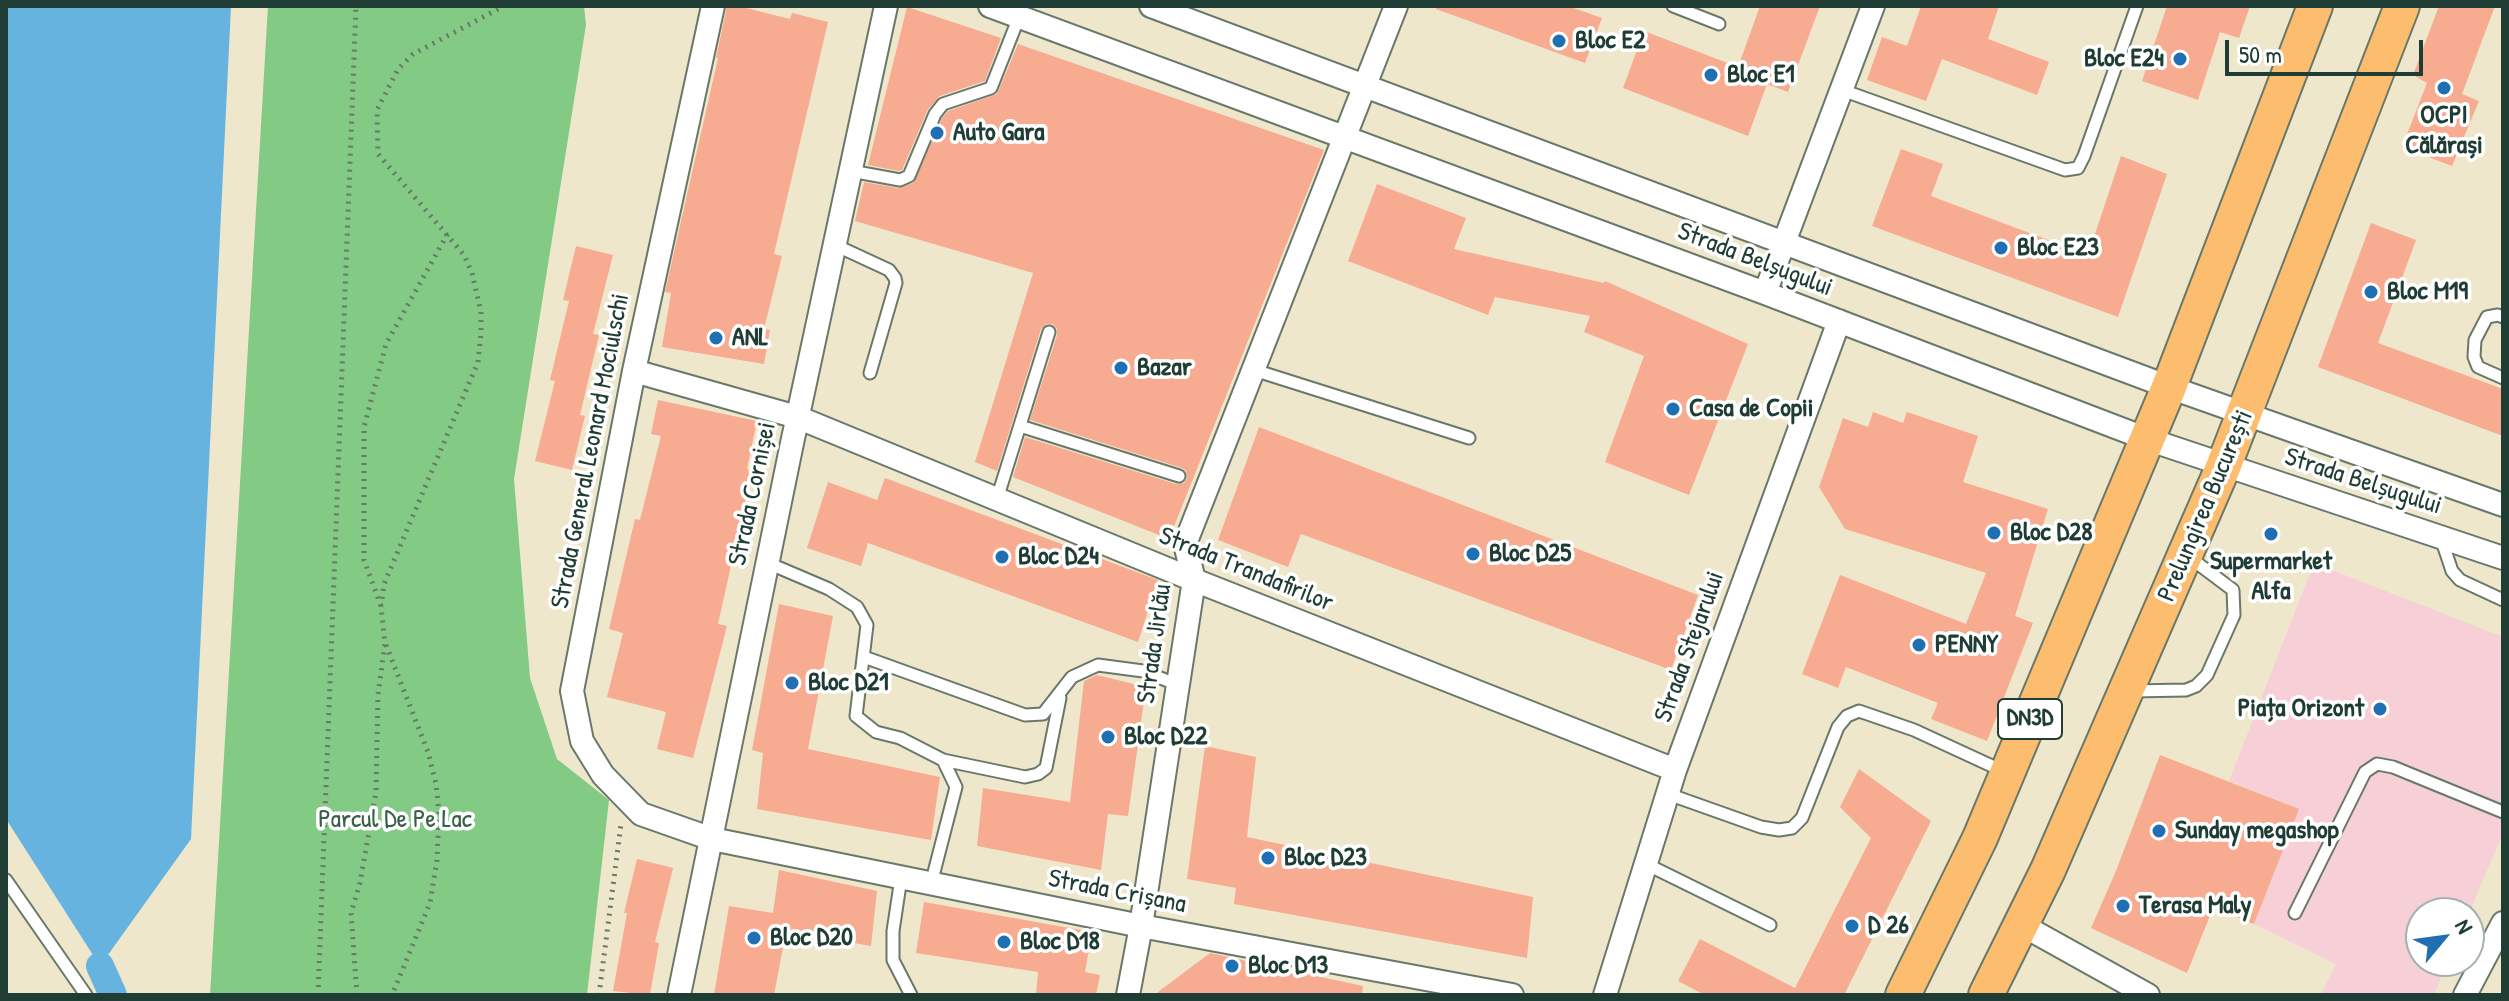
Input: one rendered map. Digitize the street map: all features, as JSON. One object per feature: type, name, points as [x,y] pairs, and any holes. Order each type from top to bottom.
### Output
[{"type":"main road","name":"DN3D","points":[[1903,995],[1980,838],[2169,387],[2315,6]]},
{"type":"main road","name":"Prelungirea București","points":[[1986,995],[2022,925],[2224,465],[2402,6]]},
{"type":"street","name":"Strada General Leonard Mociulschi","points":[[712,839],[641,814],[624,799],[603,775],[582,741],[572,691],[634,371],[713,6]]},
{"type":"street","name":"Strada Cornișei","points":[[679,995],[797,417],[886,6]]},
{"type":"street","name":"Strada Belșugului","points":[[990,6],[1765,293],[2147,439],[2503,558]]},
{"type":"street","name":"Strada Belșugului","points":[[1151,6],[1783,245],[2245,415],[2503,505]]},
{"type":"street","name":"Strada Jirlău","points":[[1128,995],[1194,580],[1185,544],[1396,6]]},
{"type":"street","points":[[1765,293],[1873,6]]},
{"type":"street","name":"Strada Stejarului","points":[[1605,995],[1675,770],[1839,321]]},
{"type":"street","name":"Strada Trandafirilor","points":[[634,371],[797,417],[1194,580],[1675,770]]},
{"type":"street","name":"Strada Crișana","points":[[712,839],[1141,926],[1512,995]]},
{"type":"street","points":[[2465,995],[2503,923]]},
{"type":"street","points":[[2022,925],[2148,995]]},
{"type":"lane","points":[[1673,6],[1719,24]]},
{"type":"lane","points":[[1842,90],[2065,170],[2078,168],[2137,6]]},
{"type":"lane","points":[[851,171],[900,180],[909,176],[935,114],[943,104],[991,88],[1019,17]]},
{"type":"lane","points":[[835,245],[889,270],[895,278],[870,373]]},
{"type":"lane","points":[[2503,317],[2487,317],[2475,340],[2474,357],[2478,367],[2503,378]]},
{"type":"lane","points":[[997,499],[1049,332]]},
{"type":"lane","points":[[1254,370],[1469,438]]},
{"type":"lane","points":[[1020,426],[1179,476]]},
{"type":"lane","points":[[2441,537],[2452,571],[2460,580],[2503,600]]},
{"type":"lane","points":[[2126,692],[2186,690],[2196,686],[2207,675],[2234,615],[2233,590],[2186,554]]},
{"type":"lane","points":[[768,563],[829,589],[857,607],[867,625],[856,716],[876,732],[900,738],[943,760],[1025,777],[1046,768],[1060,695]]},
{"type":"lane","points":[[864,657],[1025,715],[1043,714],[1072,677],[1098,665],[1143,671],[1178,685]]},
{"type":"lane","points":[[1668,794],[1761,827],[1779,830],[1792,828],[1802,818],[1838,727],[1847,716],[1859,711],[1914,730],[2008,773]]},
{"type":"lane","points":[[931,884],[956,787],[943,760]]},
{"type":"lane","points":[[2295,913],[2365,772],[2377,764],[2393,767],[2503,812]]},
{"type":"lane","points":[[1646,864],[1770,925]]},
{"type":"lane","points":[[901,878],[893,931],[893,960],[911,995]]},
{"type":"lane","points":[[6,880],[86,995]]},
{"type":"path","points":[[318,995],[356,6]]},
{"type":"path","points":[[357,995],[351,913],[360,883],[376,792],[378,694],[385,644],[381,606],[384,584],[478,362],[481,312],[472,273],[464,255],[378,154],[377,110],[398,69],[413,54],[504,6]]},
{"type":"path","points":[[381,606],[364,560],[364,427],[386,344],[448,233]]},
{"type":"path","points":[[385,644],[428,752],[439,813],[437,860],[430,903],[392,995]]},
{"type":"path","points":[[599,995],[624,799]]},
{"type":"shaded area","name":"Piața Orizont","points":[[2314,563],[2503,637],[2503,833],[2476,897],[2405,897],[2405,977],[2441,977],[2434,995],[2321,995],[2336,964],[2254,924],[2298,809],[2229,781]]},
{"type":"green space","name":"Parcul De Pe Lac","points":[[268,6],[584,6],[586,25],[514,479],[530,678],[557,759],[609,800],[587,995],[210,995]]},
{"type":"water","points":[[6,6],[231,6],[191,839],[100,966],[6,819]]},
{"type":"building","points":[[727,6],[790,19],[792,13],[828,22],[774,254],[782,256],[764,329],[770,330],[764,364],[662,347],[671,293],[665,292]]},
{"type":"building","name":"Bloc E2","points":[[1436,6],[1568,6],[1602,18],[1585,63],[1436,9]]},
{"type":"building","name":"Bloc E1","points":[[1760,6],[1820,6],[1788,92],[1767,84],[1748,136],[1623,88],[1644,31],[1738,67]]},
{"type":"building","points":[[1921,6],[1999,6],[1988,39],[2049,62],[2037,95],[1942,59],[1926,101],[1867,80],[1882,37],[1907,46]]},
{"type":"building","name":"Bloc E24","points":[[2167,6],[2250,6],[2239,38],[2220,32],[2198,100],[2142,81]]},
{"type":"building","name":"OCPI Călărași","points":[[2439,6],[2495,6],[2462,94],[2479,101],[2452,166],[2402,147],[2427,83],[2413,75]]},
{"type":"building","points":[[907,7],[1001,38],[985,81],[940,96],[928,109],[899,171],[868,165]]},
{"type":"building","name":"Bazar","points":[[1018,44],[1324,150],[1169,539],[1013,477],[1025,437],[1176,484],[1184,483],[1187,478],[1182,468],[1030,420],[1057,335],[1057,329],[1052,324],[1046,324],[1041,329],[997,471],[975,462],[1033,273],[855,221],[864,182],[898,188],[913,183],[942,118],[948,111],[997,94]]},
{"type":"building","points":[[1901,149],[1943,164],[1931,196],[2088,255],[2121,156],[2167,174],[2118,317],[1872,226]]},
{"type":"building","points":[[1377,184],[1466,218],[1454,249],[1605,281],[1748,344],[1689,495],[1605,462],[1644,356],[1584,332],[1590,316],[1495,297],[1488,315],[1348,261]]},
{"type":"building","name":"Bloc M19","points":[[2371,223],[2416,240],[2378,343],[2503,389],[2503,436],[2318,367]]},
{"type":"building","points":[[576,246],[613,255],[593,334],[599,335],[580,415],[585,416],[572,470],[535,461],[555,381],[550,380],[569,301],[563,300]]},
{"type":"building","points":[[658,400],[757,421],[747,469],[752,471],[718,624],[727,626],[693,758],[657,749],[666,712],[607,697],[623,633],[609,629],[635,519],[640,520],[661,436],[651,434]]},
{"type":"building","points":[[1873,412],[1903,423],[1907,412],[1978,436],[1963,482],[2048,509],[2015,616],[2033,623],[1987,741],[1931,719],[1938,703],[1846,667],[1838,688],[1802,674],[1840,575],[1966,624],[1986,573],[1845,529],[1819,487],[1843,418],[1868,427]]},
{"type":"building","name":"Bloc D25","points":[[1259,427],[1698,595],[1671,670],[1301,534],[1288,567],[1218,540]]},
{"type":"building","name":"Bloc D24","points":[[885,478],[1158,580],[1138,642],[868,543],[861,566],[807,548],[828,482],[877,500]]},
{"type":"building","name":"Bloc D21","points":[[779,604],[833,616],[808,749],[940,777],[931,840],[757,809],[763,753],[752,750]]},
{"type":"building","name":"Bloc D22","points":[[1097,675],[1146,687],[1128,816],[1108,814],[1101,870],[977,846],[983,788],[1070,802],[1084,681]]},
{"type":"building","name":"Bloc D23","points":[[1205,746],[1256,757],[1247,837],[1533,897],[1527,958],[1234,904],[1236,888],[1187,879]]},
{"type":"building","points":[[2160,755],[2299,809],[2254,924],[2213,908],[2187,973],[2091,928]]},
{"type":"building","points":[[1859,769],[1931,821],[1844,995],[1705,995],[1678,981],[1700,939],[1795,988],[1871,838],[1840,807]]},
{"type":"building","points":[[637,859],[673,868],[655,942],[659,943],[650,995],[613,991],[627,913],[624,913]]},
{"type":"building","name":"Bloc D20","points":[[779,870],[877,891],[871,946],[786,931],[774,995],[714,995],[729,906],[773,913]]},
{"type":"building","name":"Bloc D18","points":[[924,902],[1092,932],[1085,972],[1100,975],[1096,995],[1036,995],[1038,972],[916,953]]},
{"type":"building","name":"Bloc D13","points":[[1210,953],[1363,986],[1362,995],[1154,995]]},
{"type":"waterway","points":[[100,966],[113,995]]},
{"type":"place","name":"Bloc E2","points":[[1559,41]]},
{"type":"place","name":"Bloc E24","points":[[2180,59]]},
{"type":"place","name":"Bloc E1","points":[[1711,75]]},
{"type":"place","name":"OCPI Călărași","points":[[2444,88]]},
{"type":"place","name":"Auto Gara","points":[[937,133]]},
{"type":"place","name":"Bloc E23","points":[[2001,248]]},
{"type":"place","name":"Bloc M19","points":[[2371,292]]},
{"type":"place","name":"ANL","points":[[716,338]]},
{"type":"place","name":"Bazar","points":[[1121,368]]},
{"type":"place","name":"Casa de Copii","points":[[1673,409]]},
{"type":"place","name":"Bloc D28","points":[[1994,533]]},
{"type":"place","name":"Supermarket Alfa","points":[[2271,534]]},
{"type":"place","name":"Bloc D25","points":[[1473,554]]},
{"type":"place","name":"Bloc D24","points":[[1002,557]]},
{"type":"place","name":"PENNY","points":[[1919,645]]},
{"type":"place","name":"Bloc D21","points":[[792,683]]},
{"type":"place","name":"Piața Orizont","points":[[2380,709]]},
{"type":"place","name":"Bloc D22","points":[[1108,737]]},
{"type":"place","name":"Sunday megashop","points":[[2159,831]]},
{"type":"place","name":"Bloc D23","points":[[1268,858]]},
{"type":"place","name":"Terasa Maly","points":[[2123,906]]},
{"type":"place","name":"D 26","points":[[1852,926]]},
{"type":"place","name":"Bloc D20","points":[[754,938]]},
{"type":"place","name":"Bloc D18","points":[[1004,942]]},
{"type":"place","name":"Bloc D13","points":[[1232,966]]}]
